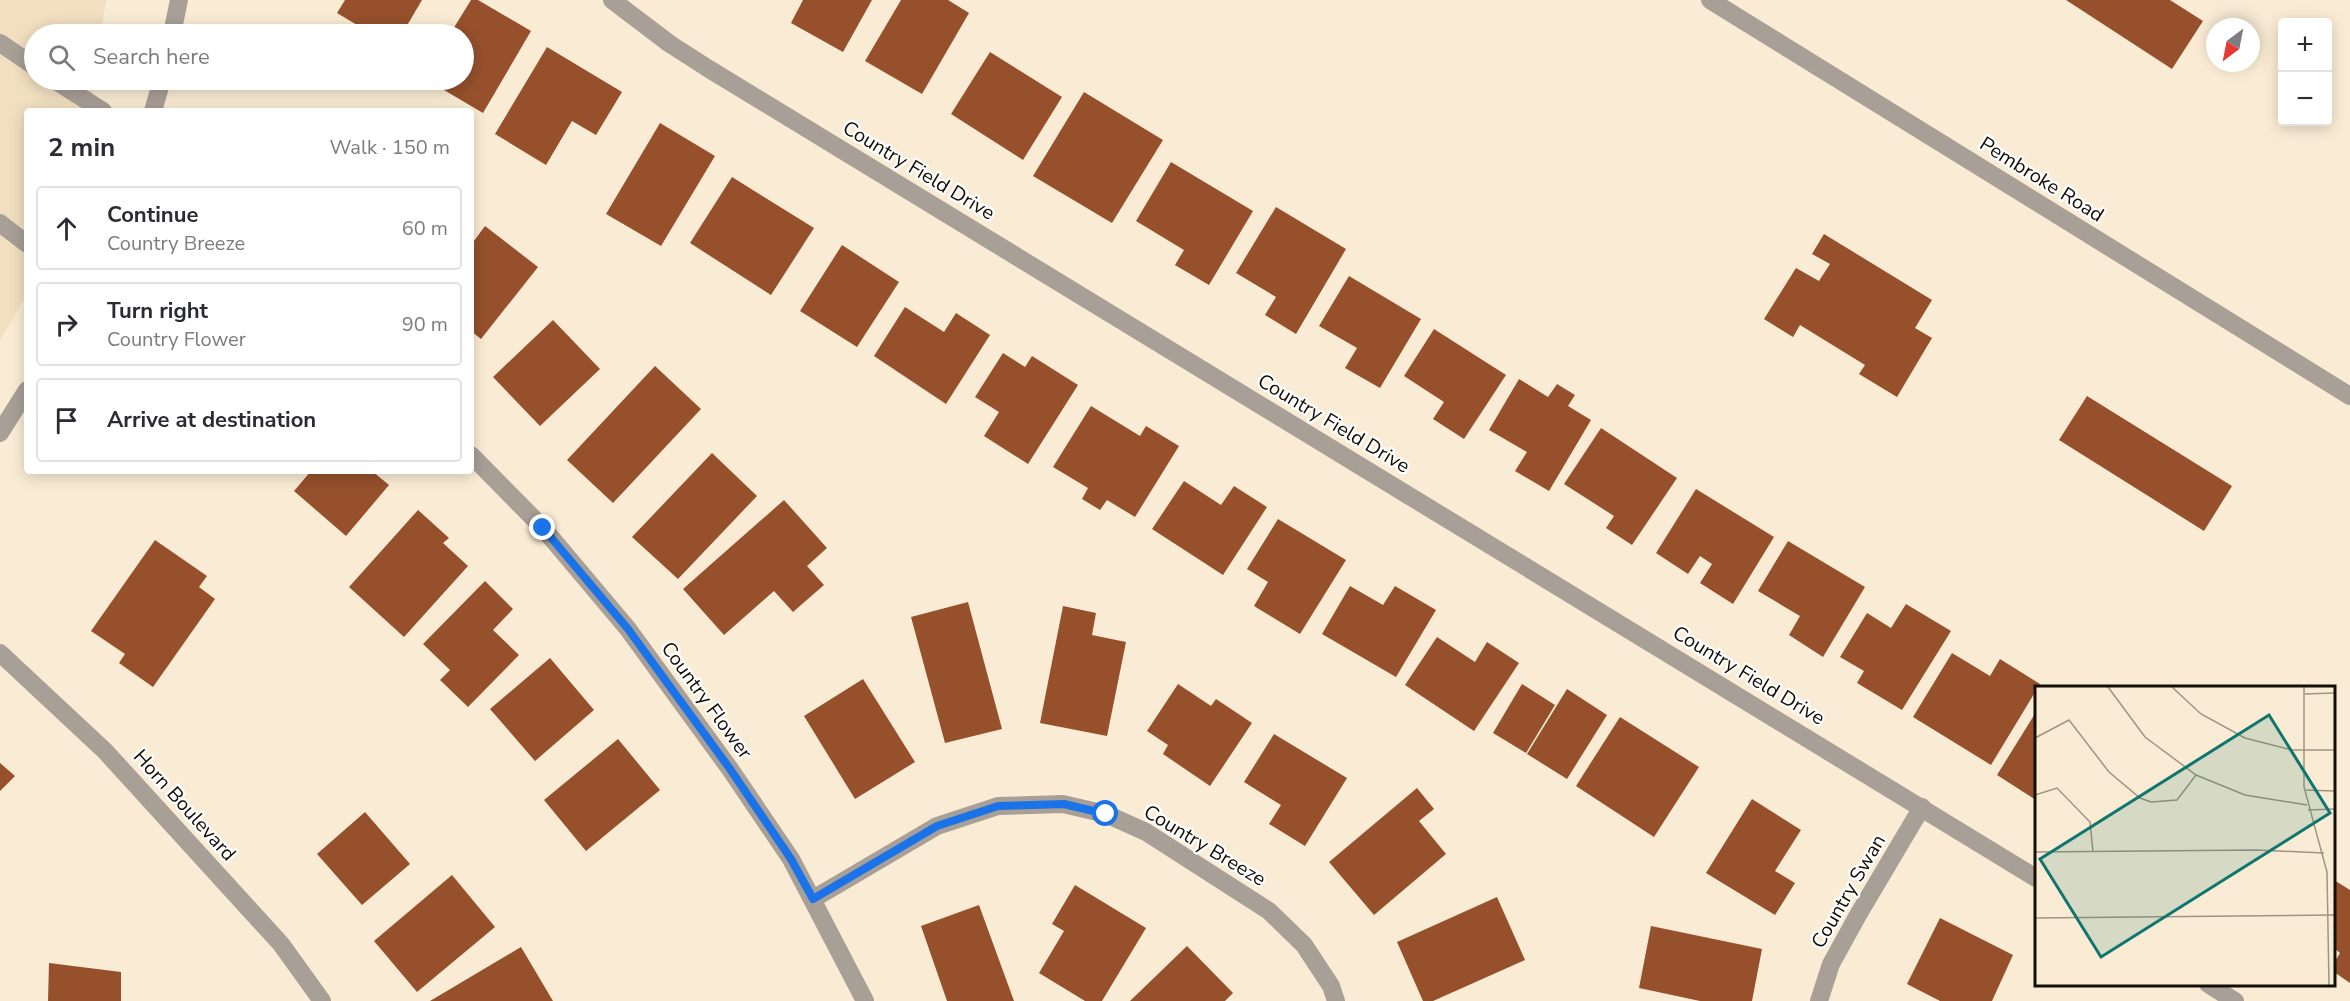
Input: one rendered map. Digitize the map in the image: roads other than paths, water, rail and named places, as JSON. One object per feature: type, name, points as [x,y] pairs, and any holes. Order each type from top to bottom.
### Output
[{"type":"street","points":[[174,24],[179,0]]},
{"type":"street","name":"Country Field Drive","points":[[612,0],[670,44],[709,69],[2035,877]]},
{"type":"street","name":"Pembroke Road","points":[[1710,0],[2350,396]]},
{"type":"street","points":[[0,43],[24,59]]},
{"type":"street","points":[[70,90],[98,108]]},
{"type":"street","points":[[154,108],[159,90]]},
{"type":"street","points":[[0,224],[24,242]]},
{"type":"street","points":[[0,433],[24,395]]},
{"type":"street","name":"Country Flower","points":[[474,458],[543,528],[628,629],[730,769],[791,859],[865,1001]]},
{"type":"street","name":"Horn Boulevard","points":[[0,653],[113,759],[281,944],[322,1001]]},
{"type":"street","name":"Country Breeze","points":[[813,899],[937,826],[998,806],[1064,804],[1106,814],[1146,832],[1269,911],[1304,945],[1330,986],[1336,1001]]},
{"type":"street","name":"Country Swan","points":[[1819,1001],[1831,964],[1922,807]]},
{"type":"street","points":[[2211,986],[2235,1001]]}]
